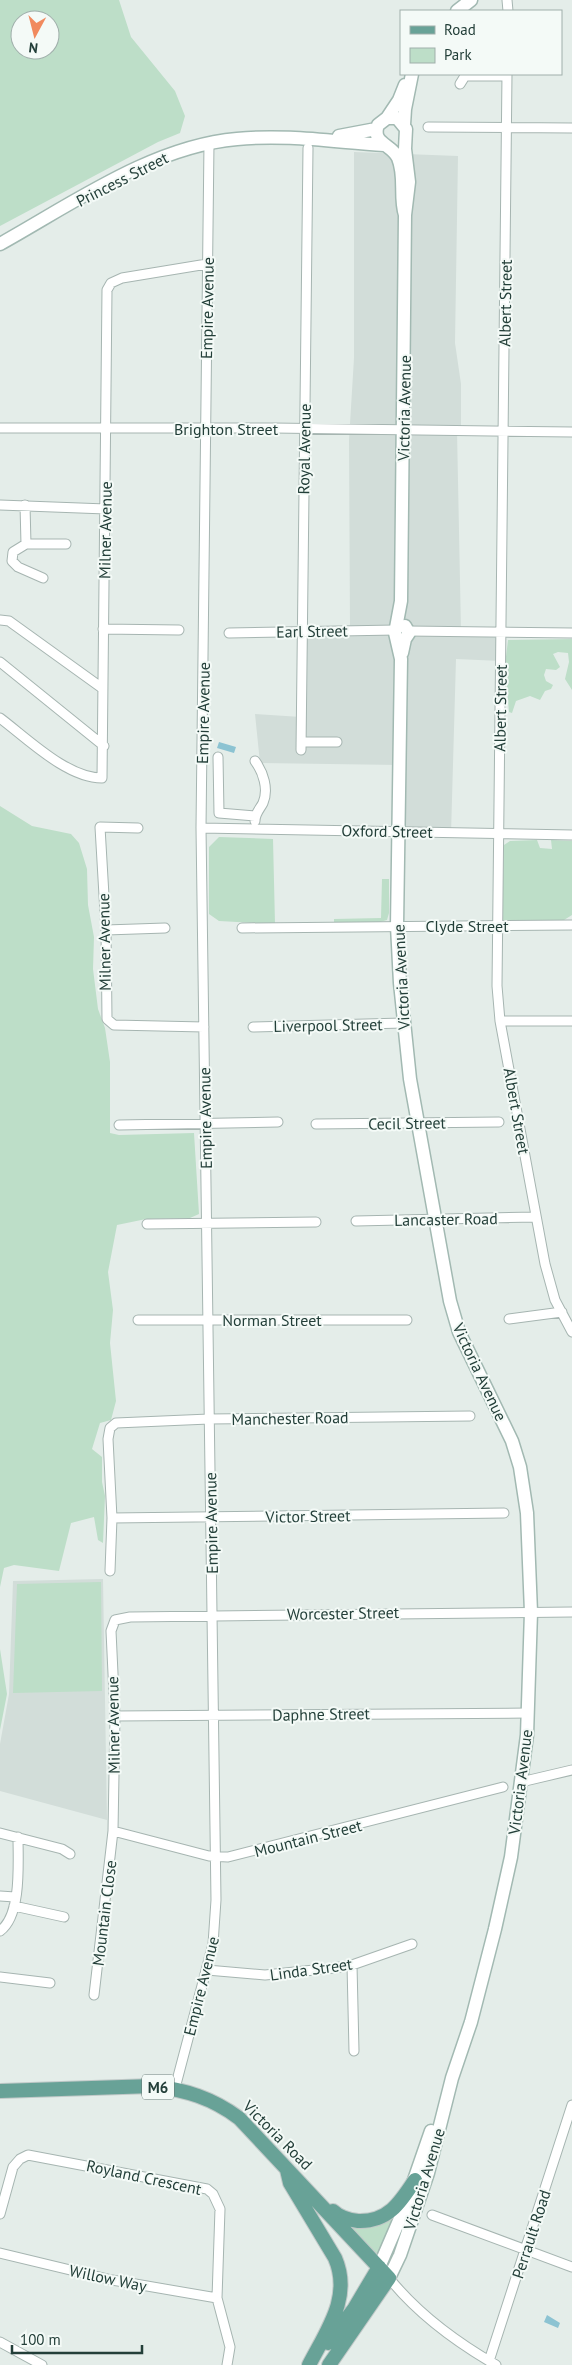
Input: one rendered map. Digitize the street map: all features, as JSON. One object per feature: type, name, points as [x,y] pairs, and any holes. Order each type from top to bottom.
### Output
[{"type":"main road","name":"Victoria Road","points":[[0,2091],[153,2086],[175,2088],[205,2097],[225,2107],[239,2118],[287,2167],[389,2278]]},
{"type":"main road","points":[[287,2167],[290,2183],[335,2258],[341,2275],[342,2290],[338,2309],[309,2365]]},
{"type":"main road","points":[[316,2199],[342,2217],[360,2221],[376,2219],[388,2215],[415,2180]]},
{"type":"main road","points":[[309,2365],[354,2309],[380,2268]]},
{"type":"main road","points":[[329,2365],[389,2278]]},
{"type":"street","points":[[458,10],[472,0]]},
{"type":"street","points":[[387,118],[411,75]]},
{"type":"street","name":"Victoria Avenue","points":[[405,215],[409,182],[405,109],[412,75]]},
{"type":"street","points":[[460,84],[465,76],[507,75]]},
{"type":"street","name":"Albert Street","points":[[507,75],[497,986],[500,1021],[551,1289],[572,1332]]},
{"type":"street","points":[[387,118],[397,118],[405,130],[398,145],[386,146],[378,138],[376,129],[380,122],[387,118]]},
{"type":"street","points":[[428,127],[572,128]]},
{"type":"street","name":"Princess Street","points":[[310,143],[376,129]]},
{"type":"street","name":"Princess Street","points":[[0,244],[135,169],[184,149],[209,143],[261,138],[310,143],[386,146]]},
{"type":"street","name":"Empire Avenue","points":[[175,2088],[207,1970],[216,1922],[202,828],[209,143]]},
{"type":"street","name":"Royal Avenue","points":[[310,143],[301,746],[337,742]]},
{"type":"street","name":"Victoria Avenue","points":[[386,146],[396,155],[401,168],[405,215],[398,831],[398,926],[403,1022],[417,1122],[450,1301],[459,1332],[512,1441],[520,1467],[525,1492],[531,1612],[528,1713],[522,1782],[511,1858],[492,1944],[471,2022],[452,2078],[423,2189],[400,2255],[389,2278]]},
{"type":"street","name":"Milner Avenue","points":[[0,718],[68,768],[84,776],[102,778],[104,746],[102,688],[106,509],[107,290],[111,283],[129,276],[207,264]]},
{"type":"street","name":"Brighton Street","points":[[0,428],[572,432]]},
{"type":"street","points":[[0,505],[106,509]]},
{"type":"street","points":[[24,506],[26,544]]},
{"type":"street","points":[[43,578],[18,567],[12,561],[13,552],[26,544],[66,544]]},
{"type":"street","points":[[0,620],[9,621],[102,688]]},
{"type":"street","points":[[103,629],[179,630]]},
{"type":"street","name":"Earl Street","points":[[229,633],[302,630],[572,633]]},
{"type":"street","points":[[0,662],[104,746]]},
{"type":"street","points":[[218,756],[219,813],[255,816]]},
{"type":"street","points":[[255,762],[264,776],[264,797],[255,816],[255,828]]},
{"type":"street","name":"Milner Avenue","points":[[138,828],[100,827],[106,930],[106,1014],[108,1021],[114,1025],[204,1027]]},
{"type":"street","name":"Oxford Street","points":[[202,828],[572,835]]},
{"type":"street","name":"Clyde Street","points":[[242,928],[572,924]]},
{"type":"street","points":[[106,930],[165,928]]},
{"type":"street","points":[[500,1021],[572,1020]]},
{"type":"street","name":"Liverpool Street","points":[[252,1027],[403,1022]]},
{"type":"street","points":[[119,1126],[278,1122]]},
{"type":"street","name":"Cecil Street","points":[[316,1124],[499,1122]]},
{"type":"street","name":"Lancaster Road","points":[[356,1221],[536,1217]]},
{"type":"street","points":[[147,1224],[316,1222]]},
{"type":"street","points":[[509,1319],[562,1312]]},
{"type":"street","name":"Norman Street","points":[[138,1320],[407,1320]]},
{"type":"street","name":"Manchester Road","points":[[112,1518],[108,1439],[111,1427],[116,1423],[209,1419],[470,1416]]},
{"type":"street","name":"Victor Street","points":[[112,1518],[504,1513]]},
{"type":"street","points":[[110,1572],[112,1518]]},
{"type":"street","name":"Worcester Street","points":[[115,1620],[130,1617],[572,1612]]},
{"type":"street","name":"Milner Avenue","points":[[113,1831],[115,1716],[111,1631],[115,1620]]},
{"type":"street","name":"Daphne Street","points":[[115,1716],[528,1713]]},
{"type":"street","points":[[522,1782],[572,1770]]},
{"type":"street","name":"Mountain Street","points":[[113,1831],[216,1858],[238,1855],[502,1787]]},
{"type":"street","name":"Mountain Close","points":[[94,1994],[113,1831]]},
{"type":"street","points":[[0,1833],[62,1849],[70,1854]]},
{"type":"street","points":[[0,1931],[8,1922],[18,1884],[18,1837]]},
{"type":"street","points":[[0,1896],[64,1917]]},
{"type":"street","name":"Linda Street","points":[[207,1970],[265,1975],[352,1965],[412,1944]]},
{"type":"street","points":[[352,1965],[354,2052]]},
{"type":"street","points":[[0,1976],[50,1982]]},
{"type":"street","name":"Victoria Avenue","points":[[380,2268],[415,2180],[443,2095],[452,2078]]},
{"type":"street","name":"Perrault Road","points":[[492,2363],[572,2105]]},
{"type":"street","name":"Royland Crescent","points":[[0,2214],[13,2167],[20,2159],[28,2155],[207,2188],[214,2194],[220,2209],[218,2298],[230,2347],[227,2365]]},
{"type":"street","points":[[432,2215],[572,2267]]},
{"type":"street","name":"Willow Way","points":[[0,2253],[112,2280],[218,2298]]},
{"type":"street","points":[[389,2278],[438,2327],[492,2363]]},
{"type":"street","points":[[0,2342],[42,2365]]},
{"type":"shaded area","points":[[354,152],[458,156],[455,343],[461,384],[461,427],[457,431],[461,631],[501,633],[501,661],[456,659],[451,834],[399,831],[399,765],[260,763],[255,714],[301,717],[305,629],[350,629],[349,440],[354,358]]},
{"type":"shaded area","points":[[103,1579],[107,1820],[0,1791],[0,1744],[9,1694],[13,1581]]},
{"type":"green space","points":[[0,0],[119,0],[131,37],[175,91],[185,116],[180,133],[158,142],[0,226]]},
{"type":"green space","points":[[572,639],[572,690],[565,679],[569,662],[568,653],[558,652],[553,654],[560,667],[556,670],[546,669],[544,675],[546,681],[553,685],[551,689],[545,691],[540,700],[530,696],[516,701],[512,713],[509,712],[505,665],[508,640]]},
{"type":"green space","points":[[0,806],[32,826],[71,834],[79,843],[87,869],[88,905],[94,937],[93,969],[98,1009],[105,1028],[110,1062],[110,1133],[119,1135],[194,1133],[199,1214],[190,1218],[146,1219],[117,1225],[108,1272],[113,1310],[110,1343],[116,1401],[111,1420],[100,1423],[92,1449],[102,1457],[102,1482],[105,1496],[103,1543],[98,1540],[94,1517],[71,1523],[59,1571],[14,1565],[4,1568],[0,1587]]},
{"type":"green space","points":[[219,837],[273,839],[275,924],[219,921],[209,914],[209,847]]},
{"type":"green space","points":[[537,840],[540,848],[552,849],[551,840],[572,841],[572,915],[564,920],[502,920],[504,845],[510,841]]},
{"type":"green space","points":[[382,879],[389,879],[389,913],[387,920],[380,922],[334,923],[334,919],[381,918]]},
{"type":"green space","points":[[101,1582],[102,1691],[13,1693],[17,1584]]},
{"type":"green space","points":[[0,1649],[7,1694],[0,1730]]},
{"type":"green space","points":[[397,2213],[379,2256],[344,2223],[379,2224]]},
{"type":"water","points":[[219,742],[236,747],[234,753],[217,748]]},
{"type":"water","points":[[547,2315],[560,2323],[558,2328],[544,2322]]}]
